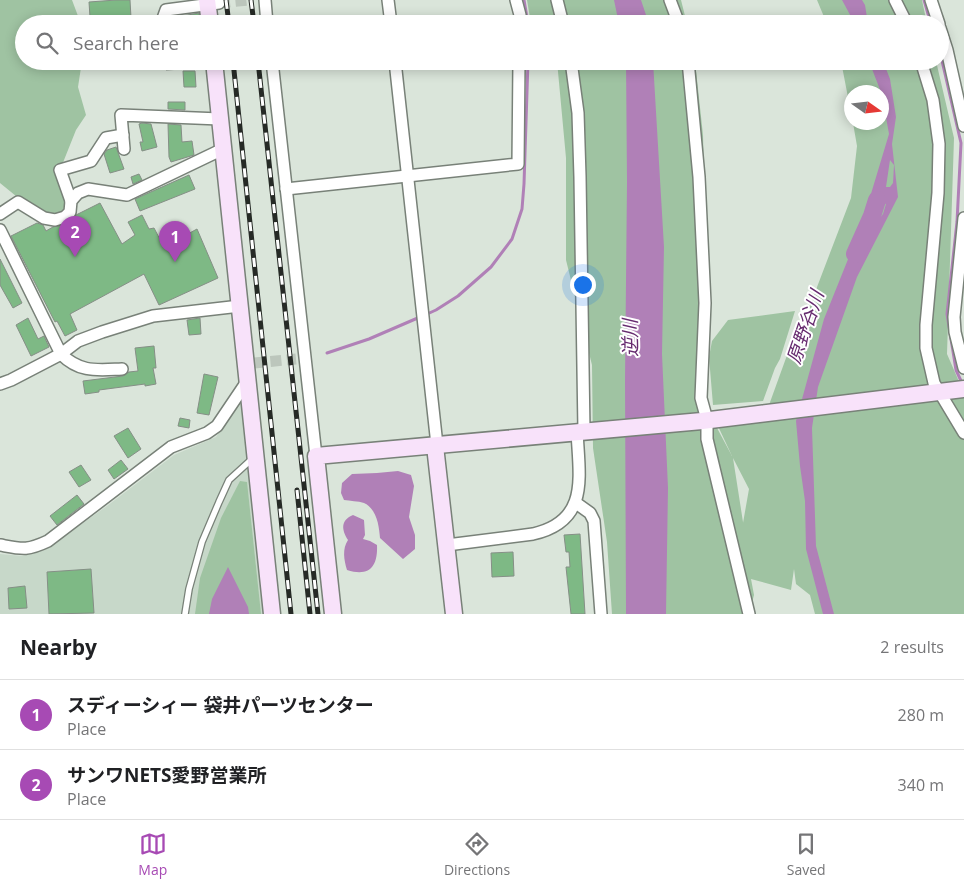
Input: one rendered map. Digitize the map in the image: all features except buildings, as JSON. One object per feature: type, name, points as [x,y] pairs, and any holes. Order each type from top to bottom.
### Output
[{"type":"street","points":[[265,0],[266,15]]},
{"type":"street","points":[[388,0],[390,15]]},
{"type":"street","points":[[516,0],[520,15]]},
{"type":"street","points":[[557,0],[561,15]]},
{"type":"street","points":[[670,0],[676,15]]},
{"type":"street","points":[[895,0],[902,15]]},
{"type":"street","points":[[931,0],[936,15]]},
{"type":"street","points":[[164,15],[166,10],[211,3]]},
{"type":"street","points":[[949,55],[964,126]]},
{"type":"street","points":[[215,70],[240,306],[249,369],[272,614]]},
{"type":"street","points":[[273,70],[301,358],[316,456],[333,614]]},
{"type":"street","points":[[396,70],[454,614]]},
{"type":"street","points":[[286,189],[518,164],[519,70]]},
{"type":"street","points":[[447,545],[545,532],[558,525],[569,515],[576,503],[579,488],[583,431],[580,168],[578,113],[572,70]]},
{"type":"street","points":[[689,70],[700,177],[705,303],[701,398],[707,420],[707,439],[748,614]]},
{"type":"street","points":[[924,70],[933,100],[939,144],[938,193],[926,325],[926,348],[934,382],[964,433]]},
{"type":"street","points":[[124,150],[121,115],[220,120]]},
{"type":"street","points":[[0,214],[18,202],[44,218],[55,220],[65,217],[70,212],[71,201],[60,170],[91,161],[106,138],[123,135]]},
{"type":"street","points":[[71,201],[78,193],[88,189],[127,194],[223,150]]},
{"type":"street","points":[[964,218],[954,317],[955,332],[964,368]]},
{"type":"street","points":[[0,230],[61,354],[70,363],[81,367],[97,370],[122,368]]},
{"type":"street","points":[[0,384],[61,354],[78,341],[153,316],[240,306]]},
{"type":"street","points":[[0,546],[33,548],[48,541],[171,447],[207,433],[217,426],[249,369]]},
{"type":"street","points":[[316,456],[707,420],[964,389]]},
{"type":"street","points":[[576,503],[590,513],[594,521],[601,614]]},
{"type":"lane","points":[[185,614],[189,589],[202,542],[219,502],[229,480],[256,453]]},
{"type":"shaded area","points":[[241,402],[265,614],[0,614],[0,554],[22,556],[45,550],[174,455],[216,437]]},
{"type":"green space","points":[[0,0],[72,0],[78,15],[15,15],[15,70],[81,70],[78,87],[86,115],[76,130],[60,170],[71,205],[59,219],[38,214],[0,183]]},
{"type":"green space","points":[[527,0],[681,0],[685,15],[530,15]]},
{"type":"green space","points":[[817,0],[922,0],[925,15],[823,15]]},
{"type":"green space","points":[[558,70],[696,70],[703,135],[706,261],[701,398],[732,456],[717,424],[769,405],[790,347],[809,308],[851,198],[857,146],[854,130],[889,130],[889,85],[846,85],[843,70],[938,70],[954,138],[947,354],[964,393],[964,614],[815,614],[810,595],[796,584],[794,569],[791,590],[751,579],[754,595],[749,614],[612,614],[607,542],[593,448],[592,365],[566,260],[566,158]],"holes":[[[733,458],[749,489],[743,523]]]},
{"type":"green space","points":[[795,311],[780,359],[763,401],[713,405],[709,357],[712,341],[728,320]]},
{"type":"green space","points":[[240,481],[247,482],[261,614],[195,614],[200,578],[221,518]]},
{"type":"water","points":[[614,0],[641,0],[646,15],[617,15]]},
{"type":"water","points":[[842,0],[862,0],[867,15],[850,15]]},
{"type":"water","name":"逆川","points":[[626,70],[654,70],[664,247],[662,354],[668,488],[666,614],[626,614],[625,381]]},
{"type":"water","points":[[872,70],[886,70],[890,79],[896,117],[892,144],[898,197],[857,277],[818,387],[812,428],[816,546],[834,614],[823,614],[806,549],[805,501],[796,421],[824,319],[861,227],[889,134],[889,85],[878,85]],"holes":[[[890,160],[894,165],[893,183],[890,187],[886,187]],[[883,203],[886,204],[883,214],[870,232],[863,232]]]},
{"type":"water","points":[[398,471],[411,475],[414,486],[409,517],[415,535],[415,549],[403,559],[380,538],[378,523],[372,509],[364,503],[344,500],[341,493],[342,483],[352,474]]},
{"type":"water","points":[[353,515],[364,520],[365,535],[363,539],[377,545],[374,564],[371,568],[361,572],[347,570],[344,558],[344,551],[348,540],[343,525],[346,519]]},
{"type":"water","points":[[228,567],[248,607],[249,614],[209,614],[212,599]]},
{"type":"waterway","points":[[524,0],[526,15]]},
{"type":"waterway","points":[[924,0],[928,15]]},
{"type":"waterway","points":[[425,315],[458,296],[491,267],[512,239],[522,209],[528,70]]},
{"type":"waterway","points":[[944,70],[961,143],[957,222],[947,314],[956,370],[962,383]]},
{"type":"waterway","name":"原野谷川","points":[[855,254],[877,200]]},
{"type":"waterway","points":[[327,353],[369,339],[420,317]]},
{"type":"tunnel","points":[[219,3],[248,0]]},
{"type":"tunnel","points":[[254,363],[296,359]]},
{"type":"railway","points":[[226,0],[228,15]]},
{"type":"railway","points":[[251,0],[253,15]]},
{"type":"railway","points":[[234,70],[291,614]]},
{"type":"railway","points":[[259,70],[318,614]]},
{"type":"railway","points":[[297,490],[310,614]]},
{"type":"place","name":"サンワNETS愛野営業所","points":[[75,257]]},
{"type":"place","name":"スディーシィー 袋井パーツセンター","points":[[175,262]]}]
